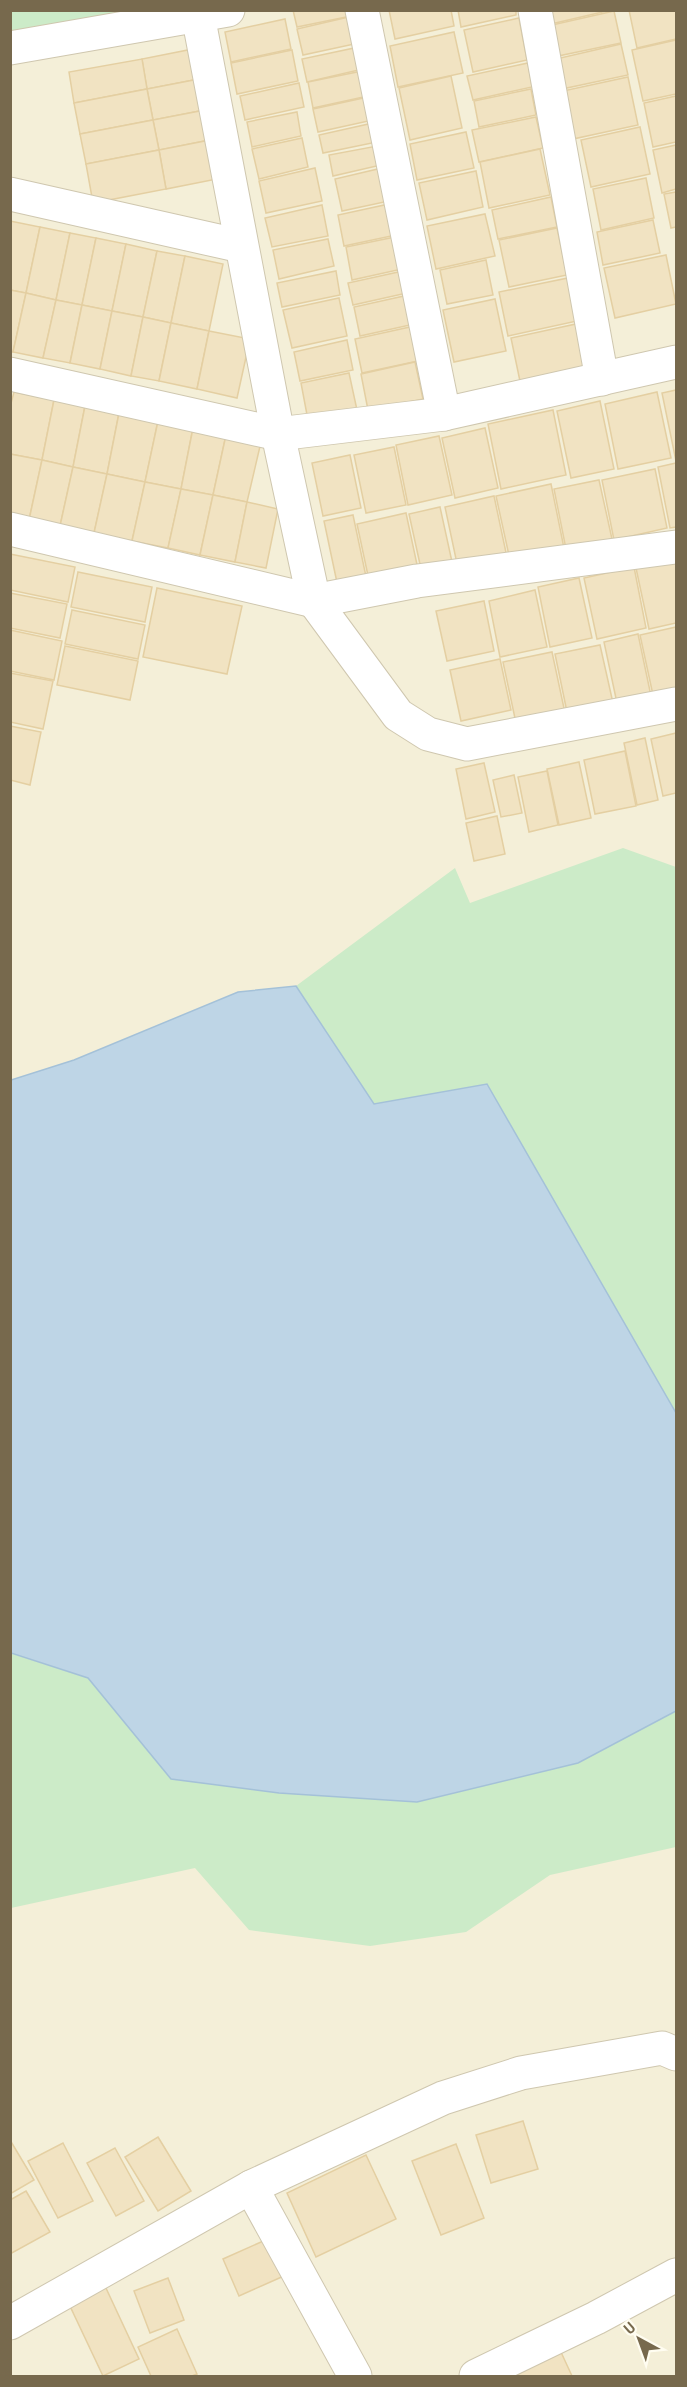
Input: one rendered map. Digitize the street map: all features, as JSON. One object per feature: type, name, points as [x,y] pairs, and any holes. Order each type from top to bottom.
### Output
[{"type":"street","points":[[362,10],[444,414]]},
{"type":"street","points":[[535,10],[602,379]]},
{"type":"street","points":[[10,48],[208,13],[241,246],[314,601],[398,715],[428,734],[467,744],[676,704]]},
{"type":"street","points":[[10,194],[241,246]]},
{"type":"street","points":[[10,374],[278,434],[444,414],[676,362]]},
{"type":"street","points":[[10,529],[314,601],[417,581],[676,547]]},
{"type":"street","points":[[10,2323],[251,2187],[443,2098],[521,2073],[662,2048],[676,2054]]},
{"type":"street","points":[[251,2187],[355,2376]]},
{"type":"street","points":[[476,2376],[596,2318],[676,2275]]},
{"type":"shaded area","points":[[11,11],[676,11],[676,2376],[11,2376]]},
{"type":"green space","points":[[11,11],[228,11],[11,48]]},
{"type":"green space","points":[[623,848],[676,867],[676,1413],[487,1084],[374,1104],[296,986],[455,868],[470,903]]},
{"type":"green space","points":[[10,1653],[88,1678],[171,1779],[313,1795],[417,1802],[578,1763],[676,1711],[676,1847],[550,1875],[466,1932],[370,1946],[249,1930],[195,1868],[11,1908]]},
{"type":"water","points":[[296,986],[374,1104],[487,1084],[676,1413],[676,1711],[578,1763],[417,1802],[279,1793],[171,1779],[88,1678],[11,1653],[11,1080],[74,1060],[238,992]]},
{"type":"building","points":[[293,10],[355,10],[356,15],[297,27]]},
{"type":"building","points":[[389,10],[451,10],[454,26],[395,39]]},
{"type":"building","points":[[458,10],[516,10],[516,15],[461,27]]},
{"type":"building","points":[[548,10],[611,10],[551,24]]},
{"type":"building","points":[[629,10],[676,10],[676,39],[637,48]]},
{"type":"building","points":[[614,11],[621,43],[558,56],[552,25]]},
{"type":"building","points":[[353,16],[359,43],[303,55],[297,29]]},
{"type":"building","points":[[519,18],[527,60],[473,72],[464,30]]},
{"type":"building","points":[[285,19],[291,49],[231,62],[225,32]]},
{"type":"building","points":[[454,32],[463,73],[398,87],[390,46]]},
{"type":"building","points":[[676,40],[676,94],[643,101],[632,50]]},
{"type":"building","points":[[621,44],[628,75],[562,89],[556,59]]},
{"type":"building","points":[[359,47],[363,69],[307,82],[302,59]]},
{"type":"building","points":[[193,49],[199,79],[147,89],[142,59]]},
{"type":"building","points":[[292,50],[298,81],[237,94],[231,63]]},
{"type":"building","points":[[142,59],[147,89],[74,103],[69,72]]},
{"type":"building","points":[[528,63],[532,87],[473,100],[467,76]]},
{"type":"building","points":[[362,71],[368,96],[313,108],[308,82]]},
{"type":"building","points":[[451,76],[462,128],[410,140],[399,88]]},
{"type":"building","points":[[628,77],[638,125],[573,139],[563,91]]},
{"type":"building","points":[[199,79],[205,110],[153,120],[147,89]]},
{"type":"building","points":[[299,83],[304,107],[245,120],[240,96]]},
{"type":"building","points":[[147,89],[153,120],[80,134],[74,103]]},
{"type":"building","points":[[531,89],[536,115],[479,127],[474,101]]},
{"type":"building","points":[[676,96],[676,142],[653,147],[644,103]]},
{"type":"building","points":[[368,97],[373,120],[318,132],[313,109]]},
{"type":"building","points":[[205,110],[210,140],[159,150],[153,120]]},
{"type":"building","points":[[297,112],[301,136],[252,147],[247,122]]},
{"type":"building","points":[[536,117],[543,148],[479,162],[472,130]]},
{"type":"building","points":[[153,120],[159,150],[86,164],[80,134]]},
{"type":"building","points":[[373,123],[377,142],[323,153],[319,135]]},
{"type":"building","points":[[640,127],[650,174],[591,187],[581,140]]},
{"type":"building","points":[[466,132],[474,168],[417,180],[410,144]]},
{"type":"building","points":[[302,138],[308,167],[259,179],[252,149]]},
{"type":"building","points":[[210,140],[217,179],[166,189],[159,150]]},
{"type":"building","points":[[676,145],[676,189],[662,193],[653,150]]},
{"type":"building","points":[[377,146],[381,165],[333,176],[329,155]]},
{"type":"building","points":[[540,149],[550,195],[489,208],[480,162]]},
{"type":"building","points":[[159,150],[166,189],[93,203],[86,164]]},
{"type":"building","points":[[315,168],[322,201],[266,213],[259,181]]},
{"type":"building","points":[[382,168],[389,201],[342,211],[335,179]]},
{"type":"building","points":[[476,171],[483,207],[427,220],[419,183]]},
{"type":"building","points":[[646,178],[654,218],[601,230],[593,189]]},
{"type":"building","points":[[676,192],[676,227],[671,228],[664,194]]},
{"type":"building","points":[[551,197],[557,227],[498,239],[492,210]]},
{"type":"building","points":[[389,204],[396,235],[344,246],[338,215]]},
{"type":"building","points":[[322,205],[328,236],[272,247],[265,218]]},
{"type":"building","points":[[485,214],[495,256],[436,269],[427,226]]},
{"type":"building","points":[[653,220],[660,253],[603,265],[597,232]]},
{"type":"building","points":[[10,221],[40,227],[26,293],[10,290]]},
{"type":"building","points":[[40,227],[70,233],[56,300],[26,293]]},
{"type":"building","points":[[557,228],[567,275],[509,287],[499,240]]},
{"type":"building","points":[[70,233],[96,238],[82,305],[56,300]]},
{"type":"building","points":[[395,237],[402,269],[352,280],[346,247]]},
{"type":"building","points":[[96,238],[126,244],[112,311],[82,305]]},
{"type":"building","points":[[328,239],[334,266],[279,279],[273,250]]},
{"type":"building","points":[[126,244],[157,251],[143,317],[112,311]]},
{"type":"building","points":[[157,251],[185,256],[171,323],[143,317]]},
{"type":"building","points":[[666,255],[676,304],[615,318],[604,268]]},
{"type":"building","points":[[185,256],[223,264],[209,331],[171,323]]},
{"type":"building","points":[[486,260],[493,295],[447,304],[440,270]]},
{"type":"building","points":[[336,271],[340,295],[282,307],[277,283]]},
{"type":"building","points":[[403,271],[407,293],[353,305],[348,283]]},
{"type":"building","points":[[568,278],[577,321],[508,336],[499,292]]},
{"type":"building","points":[[10,290],[26,293],[13,352],[10,351]]},
{"type":"building","points":[[26,293],[56,300],[43,358],[13,352]]},
{"type":"building","points":[[404,296],[410,325],[360,336],[354,307]]},
{"type":"building","points":[[339,298],[347,336],[292,348],[283,310]]},
{"type":"building","points":[[495,299],[506,351],[454,362],[443,310]]},
{"type":"building","points":[[56,300],[82,305],[70,363],[43,358]]},
{"type":"building","points":[[82,305],[112,311],[100,369],[70,363]]},
{"type":"building","points":[[112,311],[143,317],[131,376],[100,369]]},
{"type":"building","points":[[143,317],[171,323],[159,381],[131,376]]},
{"type":"building","points":[[171,323],[209,331],[197,389],[159,381]]},
{"type":"building","points":[[576,324],[586,372],[521,386],[511,338]]},
{"type":"building","points":[[410,327],[418,361],[362,373],[355,339]]},
{"type":"building","points":[[209,331],[250,339],[237,398],[197,389]]},
{"type":"building","points":[[347,340],[353,370],[300,381],[294,352]]},
{"type":"building","points":[[415,362],[423,399],[368,410],[361,374]]},
{"type":"building","points":[[349,373],[357,410],[308,420],[301,383]]},
{"type":"building","points":[[676,390],[676,461],[662,393]]},
{"type":"building","points":[[14,392],[54,400],[42,460],[10,454],[10,407]]},
{"type":"building","points":[[657,392],[671,458],[618,469],[605,404]]},
{"type":"building","points":[[54,400],[85,406],[73,467],[42,460]]},
{"type":"building","points":[[600,401],[614,469],[571,478],[557,411]]},
{"type":"building","points":[[85,406],[119,413],[107,474],[73,467]]},
{"type":"building","points":[[553,410],[566,475],[501,489],[488,424]]},
{"type":"building","points":[[119,413],[158,421],[145,482],[107,474]]},
{"type":"building","points":[[158,421],[193,428],[181,489],[145,482]]},
{"type":"building","points":[[193,428],[226,435],[213,495],[181,489]]},
{"type":"building","points":[[485,428],[498,488],[455,498],[442,438]]},
{"type":"building","points":[[226,435],[261,442],[247,502],[213,495]]},
{"type":"building","points":[[439,436],[452,495],[408,505],[396,445]]},
{"type":"building","points":[[394,447],[406,505],[366,513],[354,455]]},
{"type":"building","points":[[10,454],[42,460],[29,520],[10,516]]},
{"type":"building","points":[[350,455],[361,508],[323,516],[312,463]]},
{"type":"building","points":[[42,460],[73,467],[60,526],[29,520]]},
{"type":"building","points":[[676,463],[676,527],[670,528],[658,467]]},
{"type":"building","points":[[73,467],[107,474],[94,533],[60,526]]},
{"type":"building","points":[[655,469],[667,528],[614,540],[602,480]]},
{"type":"building","points":[[107,474],[145,482],[132,541],[94,533]]},
{"type":"building","points":[[599,480],[612,539],[566,549],[554,489]]},
{"type":"building","points":[[145,482],[181,489],[168,548],[132,541]]},
{"type":"building","points":[[551,484],[564,548],[510,560],[496,496]]},
{"type":"building","points":[[181,489],[213,495],[200,555],[168,548]]},
{"type":"building","points":[[213,495],[247,502],[235,562],[200,555]]},
{"type":"building","points":[[494,496],[508,562],[459,573],[445,507]]},
{"type":"building","points":[[247,502],[278,509],[266,568],[235,562]]},
{"type":"building","points":[[440,507],[454,571],[423,578],[409,514]]},
{"type":"building","points":[[406,513],[419,574],[370,585],[357,524]]},
{"type":"building","points":[[353,515],[368,586],[339,592],[324,521]]},
{"type":"building","points":[[10,554],[75,567],[68,602],[10,590]]},
{"type":"building","points":[[676,559],[676,623],[649,629],[636,568]]},
{"type":"building","points":[[634,567],[646,628],[597,639],[584,578]]},
{"type":"building","points":[[78,572],[152,587],[145,622],[71,607]]},
{"type":"building","points":[[579,578],[592,638],[550,647],[538,587]]},
{"type":"building","points":[[157,588],[242,606],[227,674],[143,657]]},
{"type":"building","points":[[535,590],[547,647],[500,657],[489,601]]},
{"type":"building","points":[[10,593],[67,604],[60,638],[10,628]]},
{"type":"building","points":[[484,601],[494,651],[447,661],[436,611]]},
{"type":"building","points":[[72,610],[145,625],[138,659],[65,644]]},
{"type":"building","points":[[676,627],[676,690],[653,695],[640,635]]},
{"type":"building","points":[[10,630],[62,641],[54,680],[10,671]]},
{"type":"building","points":[[638,634],[651,696],[617,703],[604,642]]},
{"type":"building","points":[[600,645],[613,703],[567,712],[555,654]]},
{"type":"building","points":[[65,646],[138,661],[130,700],[57,685]]},
{"type":"building","points":[[552,652],[565,713],[516,723],[503,662]]},
{"type":"building","points":[[500,659],[511,710],[461,721],[450,670]]},
{"type":"building","points":[[10,673],[53,681],[43,729],[10,722]]},
{"type":"building","points":[[10,726],[41,732],[30,785],[10,780]]},
{"type":"building","points":[[676,733],[676,793],[663,796],[651,739]]},
{"type":"building","points":[[645,738],[658,800],[637,805],[624,743]]},
{"type":"building","points":[[625,751],[636,806],[595,814],[584,760]]},
{"type":"building","points":[[579,762],[591,818],[559,825],[547,769]]},
{"type":"building","points":[[484,763],[495,812],[466,819],[456,769]]},
{"type":"building","points":[[547,771],[558,825],[529,832],[518,777]]},
{"type":"building","points":[[514,775],[522,813],[501,817],[493,780]]},
{"type":"building","points":[[497,816],[505,854],[474,861],[466,823]]},
{"type":"building","points":[[523,2121],[538,2169],[491,2183],[476,2135]]},
{"type":"building","points":[[158,2137],[191,2191],[158,2211],[125,2157]]},
{"type":"building","points":[[10,2140],[34,2180],[10,2194]]},
{"type":"building","points":[[63,2143],[93,2201],[58,2218],[28,2161]]},
{"type":"building","points":[[456,2144],[484,2218],[441,2235],[412,2161]]},
{"type":"building","points":[[115,2148],[144,2201],[116,2216],[87,2163]]},
{"type":"building","points":[[366,2155],[396,2219],[316,2257],[287,2193]]},
{"type":"building","points":[[26,2191],[50,2232],[10,2254],[10,2200]]},
{"type":"building","points":[[270,2238],[286,2275],[239,2296],[223,2259]]},
{"type":"building","points":[[168,2278],[184,2320],[150,2333],[134,2291]]},
{"type":"building","points":[[105,2286],[139,2359],[103,2376],[69,2304]]},
{"type":"building","points":[[177,2329],[197,2374],[151,2376],[138,2347]]},
{"type":"building","points":[[560,2350],[572,2376],[503,2376]]}]
